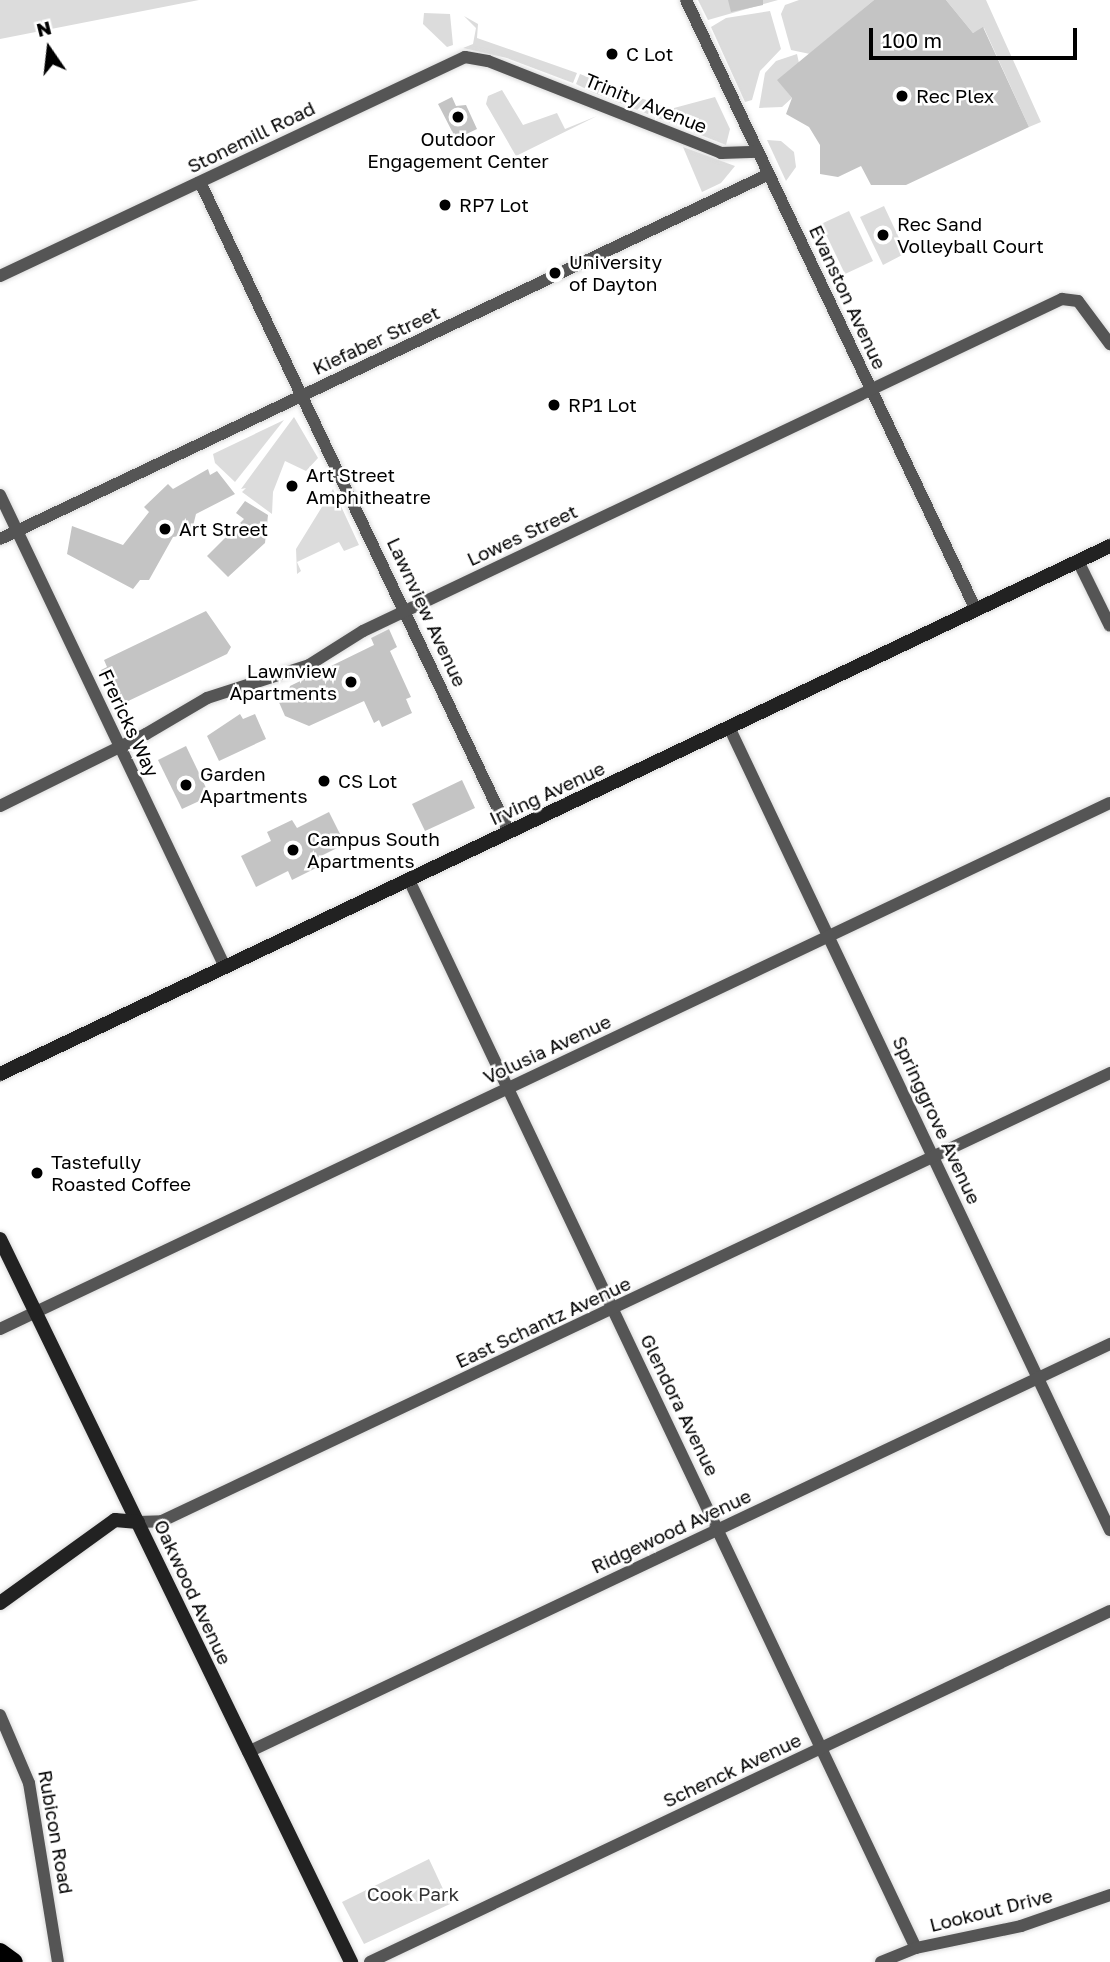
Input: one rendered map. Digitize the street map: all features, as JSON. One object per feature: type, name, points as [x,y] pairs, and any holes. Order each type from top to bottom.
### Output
[{"type":"main road","points":[[0,1952],[14,1962]]},
{"type":"street","name":"Evanston Avenue","points":[[686,0],[976,610]]},
{"type":"street","name":"Stonemill Road","points":[[0,276],[461,58],[479,58],[522,74]]},
{"type":"street","name":"Trinity Avenue","points":[[522,74],[721,153],[758,152]]},
{"type":"street","name":"Kiefaber Street","points":[[0,540],[769,174]]},
{"type":"street","name":"Lawnview Avenue","points":[[200,182],[509,832]]},
{"type":"street","name":"Lowes Street","points":[[0,806],[120,747],[207,698],[309,665],[405,611],[1062,299],[1078,301],[1110,344]]},
{"type":"street","name":"Frericks Way","points":[[0,495],[225,967]]},
{"type":"street","name":"Irving Avenue","points":[[0,1074],[1110,546]]},
{"type":"street","points":[[1078,561],[1110,626]]},
{"type":"street","name":"Springgrove Avenue","points":[[729,727],[1110,1530]]},
{"type":"street","name":"Volusia Avenue","points":[[0,1329],[1110,803]]},
{"type":"street","name":"Glendora Avenue","points":[[409,880],[915,1948]]},
{"type":"street","name":"East Schantz Avenue","points":[[0,1603],[115,1520],[162,1521],[614,1311],[1110,1073]]},
{"type":"street","name":"Oakwood Avenue","points":[[0,1239],[351,1962]]},
{"type":"street","name":"Ridgewood Avenue","points":[[248,1752],[1110,1344]]},
{"type":"street","name":"Schenck Avenue","points":[[370,1962],[1110,1611]]},
{"type":"street","name":"Rubicon Road","points":[[0,1715],[29,1783],[58,1962]]},
{"type":"street","name":"Lookout Drive","points":[[881,1962],[915,1948],[1021,1926],[1110,1895]]},
{"type":"green space","points":[[0,0],[199,0],[0,39]]},
{"type":"green space","points":[[698,0],[778,0],[708,20]]},
{"type":"green space","points":[[799,0],[874,0],[810,54],[791,50],[781,14],[785,5]]},
{"type":"green space","points":[[946,0],[986,0],[1041,122],[1029,127],[984,28],[973,33]]},
{"type":"green space","points":[[770,11],[781,49],[760,71],[752,100],[745,102],[711,27],[726,18]]},
{"type":"green space","points":[[424,13],[450,14],[453,45],[447,47],[423,24]]},
{"type":"green space","points":[[464,16],[478,24],[477,38],[577,73],[573,83],[507,58],[463,48],[473,44],[476,28]]},
{"type":"green space","points":[[797,54],[799,63],[778,80],[792,98],[782,107],[759,108],[765,73],[776,61]]},
{"type":"green space","points":[[580,74],[664,107],[671,119],[674,108],[715,97],[730,129],[726,145],[592,92],[576,84]]},
{"type":"green space","points":[[502,90],[523,125],[557,113],[565,129],[597,116],[516,156],[486,104],[488,96]]},
{"type":"green space","points":[[767,140],[781,141],[794,152],[796,167],[786,181]]},
{"type":"green space","points":[[683,147],[735,166],[721,183],[702,192]]},
{"type":"green space","name":"Rec Sand Volleyball Court","points":[[884,206],[906,253],[883,265],[860,217]]},
{"type":"green space","points":[[849,211],[873,261],[845,274],[821,224]]},
{"type":"green space","points":[[294,417],[318,458],[306,471],[285,461],[273,492],[272,514],[242,492],[246,488],[241,489]]},
{"type":"green space","points":[[284,420],[235,482],[215,463],[213,454]]},
{"type":"green space","points":[[333,489],[359,545],[344,551],[339,542],[297,562],[301,571],[297,574],[296,549]]},
{"type":"green space","name":"Cook Park","points":[[429,1859],[450,1904],[364,1944],[342,1902]]},
{"type":"building","points":[[728,0],[763,0],[763,5],[731,12]]},
{"type":"building","name":"Rec Plex","points":[[874,0],[946,0],[973,33],[983,27],[1029,127],[906,185],[871,185],[861,166],[838,177],[820,174],[820,145],[809,127],[786,114],[792,98],[777,80]]},
{"type":"building","name":"Outdoor Engagement Center","points":[[452,97],[456,106],[466,105],[477,129],[456,139],[438,104]]},
{"type":"building","name":"Art Street","points":[[208,469],[210,475],[217,471],[235,494],[196,514],[191,534],[173,537],[149,580],[140,580],[133,589],[67,554],[72,526],[123,545],[149,512],[144,507],[168,484],[173,489]]},
{"type":"building","points":[[245,501],[268,515],[265,543],[228,577],[207,556],[244,519],[236,513]]},
{"type":"building","points":[[206,611],[231,647],[227,654],[124,703],[117,688],[111,692],[101,670],[107,667],[104,660]]},
{"type":"building","name":"Lawnview Apartments","points":[[389,629],[397,647],[390,651],[411,697],[406,699],[412,713],[382,727],[379,720],[374,723],[364,701],[309,726],[285,716],[278,700],[287,698],[290,686],[374,645],[371,638]]},
{"type":"building","name":"Garden Apartments","points":[[240,714],[243,719],[255,714],[266,739],[219,761],[207,736]]},
{"type":"building","name":"Garden Apartments","points":[[186,746],[210,796],[182,809],[158,760]]},
{"type":"building","points":[[462,780],[475,808],[425,831],[412,804]]},
{"type":"building","name":"Campus South Apartments","points":[[329,812],[345,844],[313,860],[316,868],[292,880],[288,871],[256,887],[241,856],[271,841],[267,832],[292,820],[297,828]]},
{"type":"place","name":"C Lot","points":[[612,54]]},
{"type":"place","name":"Rec Plex","points":[[902,96]]},
{"type":"place","name":"Outdoor Engagement Center","points":[[458,117]]},
{"type":"place","name":"RP7 Lot","points":[[445,205]]},
{"type":"place","name":"Rec Sand Volleyball Court","points":[[883,235]]},
{"type":"place","name":"University of Dayton","points":[[555,273]]},
{"type":"place","name":"RP1 Lot","points":[[554,405]]},
{"type":"place","name":"Art Street Amphitheatre","points":[[292,486]]},
{"type":"place","name":"Art Street","points":[[165,529]]},
{"type":"place","name":"Lawnview Apartments","points":[[351,682]]},
{"type":"place","name":"CS Lot","points":[[324,781]]},
{"type":"place","name":"Garden Apartments","points":[[186,785]]},
{"type":"place","name":"Campus South Apartments","points":[[293,850]]},
{"type":"place","name":"Tastefully Roasted Coffee","points":[[37,1173]]}]
